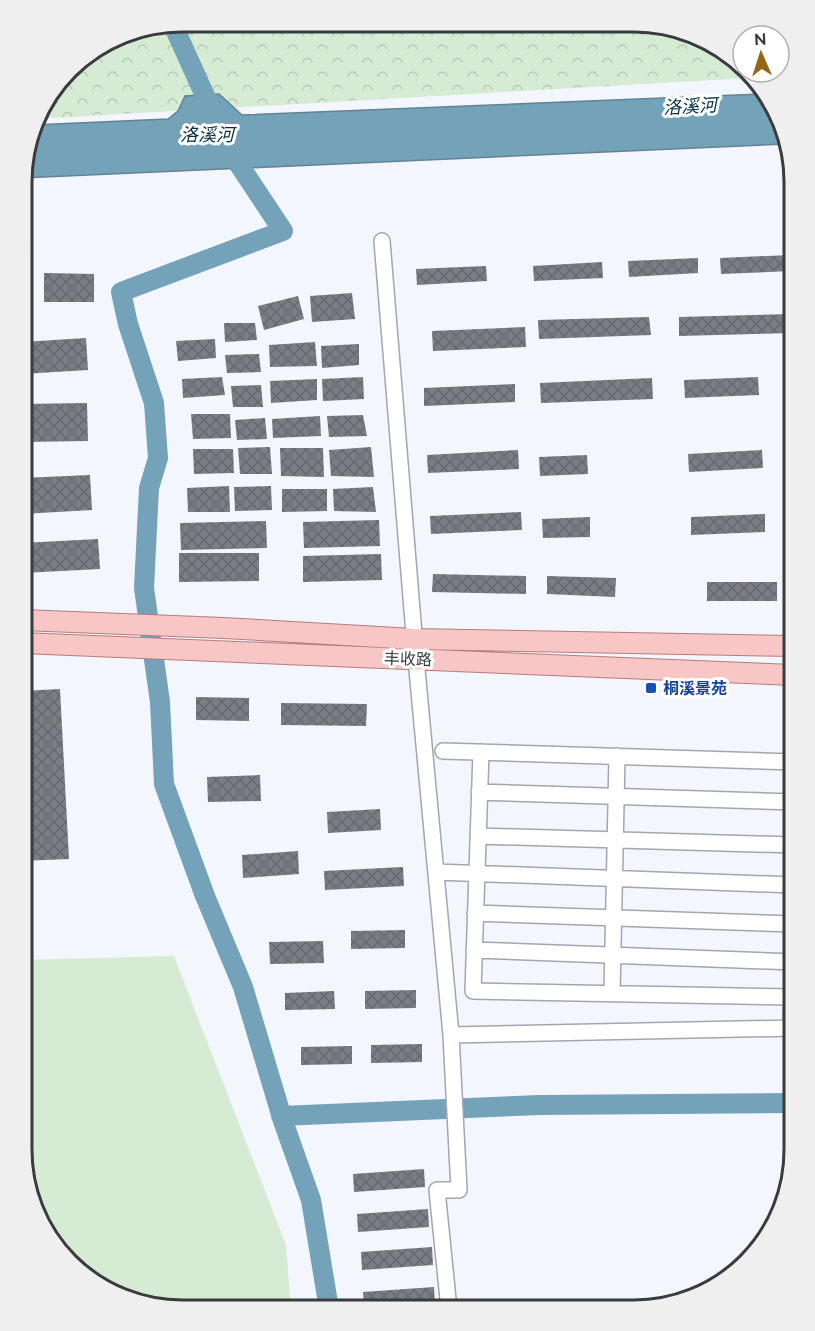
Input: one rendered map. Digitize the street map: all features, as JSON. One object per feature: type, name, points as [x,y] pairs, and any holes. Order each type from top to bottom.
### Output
[{"type":"main road","name":"丰收路","points":[[32,620],[414,639],[784,646]]},
{"type":"main road","name":"丰收路","points":[[32,642],[783,675]]},
{"type":"street","points":[[382,241],[414,639],[451,1035],[459,1190],[437,1190],[448,1300]]},
{"type":"street","points":[[443,751],[783,762]]},
{"type":"street","points":[[481,752],[472,991],[783,997]]},
{"type":"street","points":[[612,993],[617,756]]},
{"type":"street","points":[[479,792],[783,802]]},
{"type":"street","points":[[478,836],[783,845]]},
{"type":"street","points":[[436,872],[783,885]]},
{"type":"street","points":[[475,913],[783,924]]},
{"type":"street","points":[[474,950],[783,962]]},
{"type":"street","points":[[451,1035],[783,1028]]},
{"type":"green space","points":[[162,33],[653,33],[691,43],[731,69],[731,79],[46,118],[69,83],[98,57],[134,39]]},
{"type":"green space","points":[[174,956],[286,1245],[290,1300],[182,1300],[143,1294],[124,1288],[90,1268],[63,1241],[43,1207],[33,1169],[32,960]]},
{"type":"water","name":"洛溪河","points":[[219,94],[242,115],[755,94],[772,124],[778,144],[32,178],[33,162],[43,125],[168,119],[178,111],[185,96]]},
{"type":"building","points":[[784,255],[784,271],[721,274],[720,258]]},
{"type":"building","points":[[698,258],[698,273],[629,277],[628,261]]},
{"type":"building","points":[[602,262],[603,278],[534,281],[533,266]]},
{"type":"building","points":[[486,266],[487,281],[417,285],[416,269]]},
{"type":"building","points":[[44,273],[94,274],[94,302],[44,302]]},
{"type":"building","points":[[352,293],[355,319],[312,322],[310,296]]},
{"type":"building","points":[[298,296],[304,319],[264,330],[258,306]]},
{"type":"building","points":[[784,314],[784,333],[679,336],[679,317]]},
{"type":"building","points":[[649,317],[651,335],[539,339],[538,320]]},
{"type":"building","points":[[224,323],[255,323],[257,340],[225,342]]},
{"type":"building","points":[[525,327],[526,347],[433,351],[432,331]]},
{"type":"building","points":[[86,338],[88,370],[32,373],[32,341]]},
{"type":"building","points":[[215,339],[216,358],[178,361],[176,341]]},
{"type":"building","points":[[315,342],[317,366],[270,367],[269,345]]},
{"type":"building","points":[[359,344],[359,365],[322,368],[321,346]]},
{"type":"building","points":[[259,354],[261,372],[227,373],[225,355]]},
{"type":"building","points":[[222,377],[225,395],[183,398],[182,379]]},
{"type":"building","points":[[363,377],[364,399],[323,401],[322,379]]},
{"type":"building","points":[[758,377],[759,395],[685,398],[684,380]]},
{"type":"building","points":[[652,378],[653,399],[541,403],[540,383]]},
{"type":"building","points":[[317,379],[317,400],[271,403],[270,381]]},
{"type":"building","points":[[515,384],[515,402],[424,406],[424,388]]},
{"type":"building","points":[[261,385],[263,407],[233,407],[231,386]]},
{"type":"building","points":[[87,403],[88,441],[32,442],[32,404]]},
{"type":"building","points":[[191,414],[230,414],[231,438],[193,439]]},
{"type":"building","points":[[363,415],[367,436],[329,437],[327,416]]},
{"type":"building","points":[[320,416],[321,436],[273,438],[272,419]]},
{"type":"building","points":[[265,418],[267,439],[237,440],[235,420]]},
{"type":"building","points":[[270,447],[272,474],[240,474],[238,448]]},
{"type":"building","points":[[371,447],[374,477],[331,476],[329,450]]},
{"type":"building","points":[[280,448],[323,448],[324,477],[281,476]]},
{"type":"building","points":[[193,449],[233,449],[234,473],[194,474]]},
{"type":"building","points":[[518,450],[519,469],[428,473],[427,455]]},
{"type":"building","points":[[762,450],[763,468],[689,472],[688,454]]},
{"type":"building","points":[[587,455],[588,474],[540,476],[539,457]]},
{"type":"building","points":[[90,475],[92,510],[32,513],[32,478]]},
{"type":"building","points":[[229,486],[230,512],[188,512],[187,488]]},
{"type":"building","points":[[271,486],[272,510],[235,511],[234,487]]},
{"type":"building","points":[[373,487],[376,512],[334,511],[333,489]]},
{"type":"building","points":[[282,489],[327,489],[327,511],[282,512]]},
{"type":"building","points":[[521,512],[522,530],[431,534],[430,516]]},
{"type":"building","points":[[765,514],[765,532],[691,535],[691,517]]},
{"type":"building","points":[[590,517],[590,537],[543,538],[542,519]]},
{"type":"building","points":[[379,520],[380,546],[304,548],[303,522]]},
{"type":"building","points":[[266,521],[267,548],[181,550],[180,523]]},
{"type":"building","points":[[98,539],[100,569],[32,572],[32,542]]},
{"type":"building","points":[[179,553],[259,553],[259,581],[179,582]]},
{"type":"building","points":[[381,554],[382,580],[303,582],[303,556]]},
{"type":"building","points":[[433,574],[526,576],[526,594],[432,592]]},
{"type":"building","points":[[547,576],[616,578],[615,597],[547,594]]},
{"type":"building","points":[[707,582],[777,582],[777,601],[707,601]]},
{"type":"building","points":[[60,689],[69,859],[32,861],[32,690]]},
{"type":"building","points":[[196,697],[249,698],[249,721],[196,720]]},
{"type":"building","points":[[281,703],[367,704],[366,726],[281,725]]},
{"type":"building","points":[[260,775],[261,801],[208,802],[207,777]]},
{"type":"building","points":[[380,809],[381,830],[328,833],[327,812]]},
{"type":"building","points":[[298,851],[299,874],[243,878],[242,855]]},
{"type":"building","points":[[403,867],[404,886],[325,890],[324,871]]},
{"type":"building","points":[[405,930],[405,948],[351,949],[351,931]]},
{"type":"building","points":[[323,941],[324,963],[270,964],[269,942]]},
{"type":"building","points":[[416,990],[416,1008],[365,1009],[365,991]]},
{"type":"building","points":[[334,991],[335,1009],[285,1010],[285,993]]},
{"type":"building","points":[[422,1044],[422,1062],[371,1063],[371,1045]]},
{"type":"building","points":[[352,1046],[352,1064],[301,1065],[301,1047]]},
{"type":"building","points":[[424,1169],[425,1187],[354,1192],[353,1174]]},
{"type":"building","points":[[428,1209],[429,1227],[358,1232],[357,1214]]},
{"type":"building","points":[[432,1247],[433,1265],[362,1270],[361,1252]]},
{"type":"building","points":[[434,1287],[435,1300],[363,1300],[363,1292]]},
{"type":"waterway","points":[[176,32],[215,118]]},
{"type":"waterway","points":[[228,148],[283,231],[121,292],[128,324],[154,403],[158,458],[149,488],[144,588],[160,702],[164,784],[205,896],[243,987],[283,1121],[311,1200],[328,1300]]},
{"type":"waterway","points":[[281,1116],[540,1105],[783,1103]]},
{"type":"place","name":"桐溪景苑","points":[[651,688]]}]
